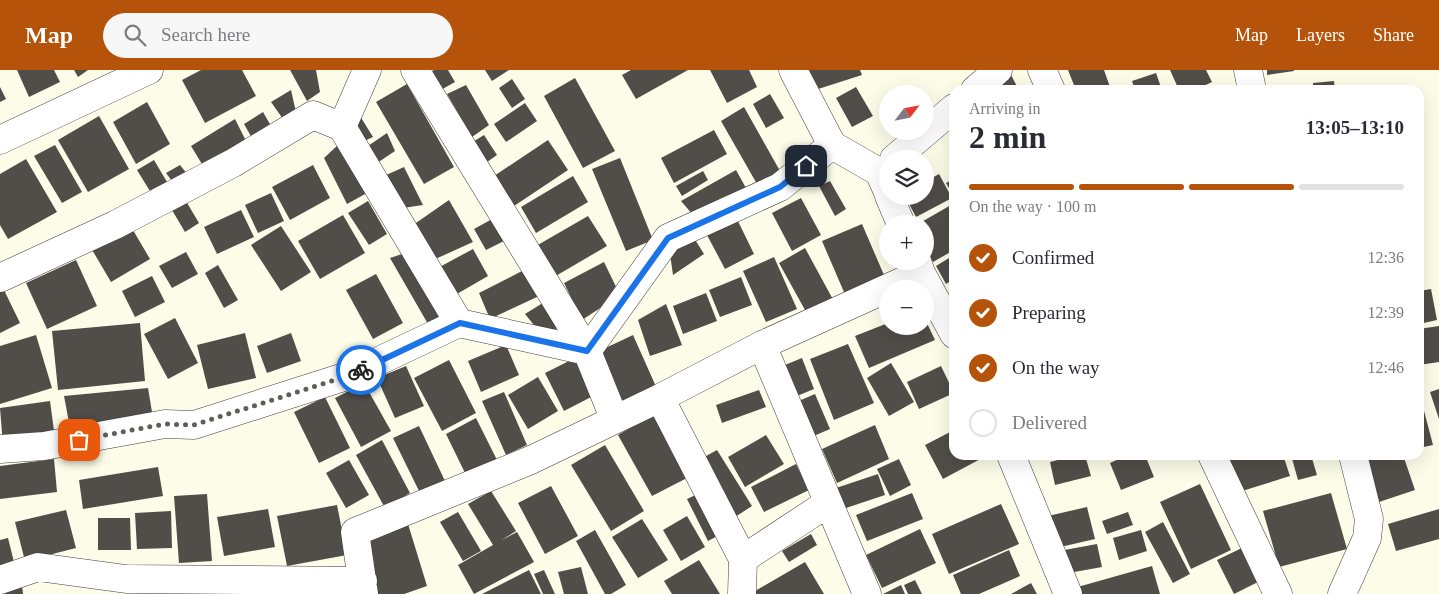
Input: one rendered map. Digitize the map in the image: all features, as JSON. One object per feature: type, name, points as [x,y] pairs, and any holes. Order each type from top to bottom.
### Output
[{"type":"street","points":[[0,140],[149,70]]},
{"type":"street","points":[[342,127],[367,70]]},
{"type":"street","points":[[793,70],[832,146],[879,168]]},
{"type":"street","points":[[981,85],[998,70]]},
{"type":"street","points":[[1042,70],[1049,85]]},
{"type":"street","points":[[1248,70],[1251,85]]},
{"type":"street","points":[[417,71],[587,351],[614,418]]},
{"type":"street","points":[[910,150],[949,113]]},
{"type":"street","points":[[0,278],[115,224],[225,168],[313,115],[342,127],[460,323]]},
{"type":"street","points":[[587,351],[668,238],[780,187],[832,146]]},
{"type":"street","points":[[0,580],[38,567],[126,579],[363,588],[355,532],[531,460],[614,418],[660,398],[913,270]]},
{"type":"street","points":[[921,270],[949,324]]},
{"type":"street","points":[[0,449],[44,446],[165,424],[194,425],[347,376],[460,323],[587,351]]},
{"type":"street","points":[[762,345],[867,594]]},
{"type":"street","points":[[660,398],[744,559],[742,594]]},
{"type":"street","points":[[1012,460],[1068,594]]},
{"type":"street","points":[[1214,460],[1278,594]]},
{"type":"street","points":[[1342,594],[1367,538],[1369,519],[1353,460]]},
{"type":"street","points":[[744,559],[828,503]]},
{"type":"building","points":[[17,70],[54,70],[60,82],[29,97]]},
{"type":"building","points":[[74,70],[88,70],[78,77]]},
{"type":"building","points":[[201,70],[242,70],[256,96],[205,123],[182,80]]},
{"type":"building","points":[[290,70],[316,70],[320,92],[307,101]]},
{"type":"building","points":[[434,70],[448,70],[455,82],[439,91],[429,74]]},
{"type":"building","points":[[485,70],[509,70],[492,81]]},
{"type":"building","points":[[631,70],[688,70],[636,99],[622,75]]},
{"type":"building","points":[[710,70],[749,70],[757,87],[727,103]]},
{"type":"building","points":[[805,70],[860,70],[862,75],[815,90]]},
{"type":"building","points":[[1068,70],[1104,70],[1109,85],[1074,85]]},
{"type":"building","points":[[1170,70],[1206,70],[1212,82],[1206,85],[1177,85]]},
{"type":"building","points":[[1267,70],[1294,70],[1294,71],[1267,75]]},
{"type":"building","points":[[1156,73],[1160,85],[1133,85],[1132,81]]},
{"type":"building","points":[[1011,75],[1016,85],[998,85]]},
{"type":"building","points":[[575,78],[615,151],[583,168],[544,96]]},
{"type":"building","points":[[512,79],[525,99],[512,108],[499,88]]},
{"type":"building","points":[[1334,81],[1334,85],[1313,85],[1313,83]]},
{"type":"building","points":[[407,84],[454,167],[424,184],[376,102]]},
{"type":"building","points":[[466,85],[489,125],[472,137],[447,94]]},
{"type":"building","points":[[0,87],[6,99],[0,102]]},
{"type":"building","points":[[856,87],[873,116],[852,127],[836,98]]},
{"type":"building","points":[[291,90],[296,112],[283,119],[271,102]]},
{"type":"building","points":[[770,94],[784,118],[766,128],[753,104]]},
{"type":"building","points":[[147,102],[170,144],[136,164],[113,122]]},
{"type":"building","points":[[525,103],[537,121],[506,142],[494,124]]},
{"type":"building","points":[[744,107],[780,171],[757,184],[721,121]]},
{"type":"building","points":[[263,112],[275,133],[256,145],[244,124]]},
{"type":"building","points":[[99,116],[129,169],[88,192],[58,140]]},
{"type":"building","points":[[360,116],[373,137],[362,142],[353,124]]},
{"type":"building","points":[[235,119],[247,143],[205,169],[191,146]]},
{"type":"building","points":[[714,130],[727,154],[674,183],[661,158]]},
{"type":"building","points":[[387,133],[395,151],[377,163],[365,148]]},
{"type":"building","points":[[484,135],[497,155],[480,167],[466,146]]},
{"type":"building","points":[[548,140],[568,170],[511,208],[491,178]]},
{"type":"building","points":[[339,144],[367,193],[347,204],[324,158]]},
{"type":"building","points":[[55,145],[82,192],[62,203],[34,156]]},
{"type":"building","points":[[620,158],[653,240],[626,251],[592,169]]},
{"type":"building","points":[[26,159],[57,212],[8,239],[0,225],[0,174]]},
{"type":"building","points":[[154,160],[170,187],[153,196],[137,170]]},
{"type":"building","points":[[180,165],[188,175],[175,185],[166,173]]},
{"type":"building","points":[[313,165],[330,198],[290,220],[272,187]]},
{"type":"building","points":[[404,167],[423,205],[403,208],[384,176]]},
{"type":"building","points":[[736,170],[746,188],[721,198],[693,215],[681,201]]},
{"type":"building","points":[[703,171],[708,180],[682,196],[676,186]]},
{"type":"building","points":[[939,174],[949,192],[949,200],[920,215],[915,215],[910,205],[934,205],[934,177]]},
{"type":"building","points":[[573,176],[588,202],[536,233],[521,207]]},
{"type":"building","points":[[830,181],[846,209],[835,216],[819,186]]},
{"type":"building","points":[[271,193],[284,221],[258,233],[245,205]]},
{"type":"building","points":[[183,196],[199,223],[185,232],[169,205]]},
{"type":"building","points":[[801,198],[821,235],[792,251],[772,213]]},
{"type":"building","points":[[449,200],[473,242],[431,261],[413,225]]},
{"type":"building","points":[[368,201],[387,234],[369,245],[348,213]]},
{"type":"building","points":[[949,206],[949,253],[934,261],[934,215]]},
{"type":"building","points":[[241,210],[254,237],[217,254],[204,227]]},
{"type":"building","points":[[343,215],[365,253],[320,279],[298,241]]},
{"type":"building","points":[[735,215],[754,254],[725,269],[707,235]]},
{"type":"building","points":[[588,216],[607,246],[554,277],[536,246]]},
{"type":"building","points":[[494,218],[506,240],[486,250],[474,229]]},
{"type":"building","points":[[862,224],[879,263],[879,270],[882,270],[886,280],[879,280],[879,285],[847,299],[822,241]]},
{"type":"building","points":[[130,225],[150,259],[111,282],[91,248]]},
{"type":"building","points":[[281,226],[311,272],[281,291],[251,245]]},
{"type":"building","points":[[691,233],[704,254],[673,275],[669,247]]},
{"type":"building","points":[[805,248],[836,305],[810,319],[779,263]]},
{"type":"building","points":[[473,249],[488,276],[450,298],[434,270]]},
{"type":"building","points":[[186,252],[198,274],[172,288],[159,266]]},
{"type":"building","points":[[408,252],[444,313],[428,324],[390,258]]},
{"type":"building","points":[[774,257],[797,309],[766,322],[743,271]]},
{"type":"building","points":[[949,258],[949,282],[946,284],[936,266]]},
{"type":"building","points":[[76,260],[97,306],[47,329],[26,283]]},
{"type":"building","points":[[604,262],[620,295],[582,320],[564,283]]},
{"type":"building","points":[[218,265],[238,300],[224,308],[205,273]]},
{"type":"building","points":[[522,271],[539,296],[490,319],[479,293]]},
{"type":"building","points":[[376,274],[403,323],[373,339],[346,290]]},
{"type":"building","points":[[152,276],[165,302],[135,317],[122,291]]},
{"type":"building","points":[[741,277],[752,305],[720,317],[709,290]]},
{"type":"building","points":[[1431,289],[1437,320],[1424,323],[1424,290]]},
{"type":"building","points":[[4,290],[20,323],[0,333],[0,292]]},
{"type":"building","points":[[706,293],[717,321],[683,334],[673,306]]},
{"type":"building","points":[[546,301],[560,327],[542,335],[525,314]]},
{"type":"building","points":[[666,304],[682,345],[650,356],[638,320]]},
{"type":"building","points":[[175,318],[198,363],[168,379],[144,334]]},
{"type":"building","points":[[140,323],[145,381],[58,390],[52,331]]},
{"type":"building","points":[[1439,326],[1439,362],[1424,364],[1424,328]]},
{"type":"building","points":[[879,327],[879,335],[933,335],[935,340],[869,368],[855,336]]},
{"type":"building","points":[[245,333],[256,378],[208,389],[197,345]]},
{"type":"building","points":[[291,333],[301,361],[267,373],[257,346]]},
{"type":"building","points":[[36,335],[52,388],[0,404],[0,346]]},
{"type":"building","points":[[633,335],[658,391],[624,407],[597,352]]},
{"type":"building","points":[[848,344],[874,403],[834,420],[810,359]]},
{"type":"building","points":[[506,345],[519,375],[481,392],[468,361]]},
{"type":"building","points":[[575,358],[595,395],[564,411],[545,373]]},
{"type":"building","points":[[802,358],[814,389],[792,398],[780,367]]},
{"type":"building","points":[[449,360],[476,413],[442,431],[414,378]]},
{"type":"building","points":[[891,363],[914,402],[889,416],[867,378]]},
{"type":"building","points":[[406,366],[424,406],[395,418],[377,378]]},
{"type":"building","points":[[941,366],[949,383],[949,395],[919,409],[907,382]]},
{"type":"building","points":[[538,377],[558,411],[528,429],[508,395]]},
{"type":"building","points":[[364,383],[391,431],[361,447],[335,398]]},
{"type":"building","points":[[148,388],[154,424],[71,433],[64,396]]},
{"type":"building","points":[[1439,389],[1439,419],[1430,392]]},
{"type":"building","points":[[759,390],[766,407],[722,423],[716,405]]},
{"type":"building","points":[[504,392],[527,445],[506,455],[482,401]]},
{"type":"building","points":[[815,394],[830,429],[809,438],[794,403]]},
{"type":"building","points":[[325,397],[350,448],[319,463],[294,412]]},
{"type":"building","points":[[50,401],[55,438],[3,445],[0,408]]},
{"type":"building","points":[[1424,411],[1433,445],[1424,447]]},
{"type":"building","points":[[653,414],[687,478],[652,496],[618,435]]},
{"type":"building","points":[[476,418],[497,460],[466,475],[446,434]]},
{"type":"building","points":[[875,425],[889,459],[837,483],[822,449]]},
{"type":"building","points":[[419,426],[445,481],[420,493],[393,438]]},
{"type":"building","points":[[949,433],[949,460],[979,460],[943,479],[925,445]]},
{"type":"building","points":[[766,435],[784,464],[745,487],[728,457]]},
{"type":"building","points":[[382,440],[410,493],[385,508],[356,455]]},
{"type":"building","points":[[605,445],[644,511],[611,531],[571,465]]},
{"type":"building","points":[[717,450],[752,506],[732,519],[697,461]]},
{"type":"building","points":[[54,459],[57,492],[0,499],[0,466]]},
{"type":"building","points":[[899,459],[911,485],[890,496],[877,469]]},
{"type":"building","points":[[349,460],[369,495],[346,508],[326,473]]},
{"type":"building","points":[[1058,460],[1086,460],[1091,476],[1055,485],[1050,462]]},
{"type":"building","points":[[1117,460],[1147,460],[1154,477],[1121,490],[1110,463]]},
{"type":"building","points":[[1229,460],[1285,460],[1290,476],[1239,492]]},
{"type":"building","points":[[1292,460],[1312,460],[1317,475],[1298,480]]},
{"type":"building","points":[[1367,460],[1405,460],[1415,490],[1379,502]]},
{"type":"building","points":[[796,464],[809,490],[764,512],[751,487]]},
{"type":"building","points":[[158,467],[163,496],[83,509],[79,480]]},
{"type":"building","points":[[878,474],[885,495],[843,509],[836,488]]},
{"type":"building","points":[[1200,484],[1231,550],[1191,569],[1160,502]]},
{"type":"building","points":[[551,486],[578,536],[545,554],[518,503]]},
{"type":"building","points":[[491,491],[516,531],[502,540],[517,532],[534,562],[474,594],[458,565],[493,545],[468,504]]},
{"type":"building","points":[[704,491],[725,532],[708,541],[687,499]]},
{"type":"building","points":[[912,493],[923,519],[867,541],[856,515]]},
{"type":"building","points":[[1331,493],[1347,549],[1279,567],[1263,511]]},
{"type":"building","points":[[207,494],[212,561],[179,563],[174,496]]},
{"type":"building","points":[[1001,504],[1019,544],[949,574],[932,534]]},
{"type":"building","points":[[337,505],[347,555],[287,566],[277,516]]},
{"type":"building","points":[[1087,507],[1095,539],[1056,548],[1048,516]]},
{"type":"building","points":[[268,509],[275,547],[224,556],[217,517]]},
{"type":"building","points":[[1439,509],[1439,539],[1396,551],[1388,524]]},
{"type":"building","points":[[66,510],[76,548],[25,561],[15,522]]},
{"type":"building","points":[[171,511],[172,548],[137,549],[135,513]]},
{"type":"building","points":[[458,512],[481,551],[463,561],[440,522]]},
{"type":"building","points":[[1128,512],[1133,525],[1107,534],[1102,521]]},
{"type":"building","points":[[687,516],[705,547],[681,561],[663,530]]},
{"type":"building","points":[[98,518],[130,518],[131,550],[98,550]]},
{"type":"building","points":[[642,519],[668,560],[638,578],[612,537]]},
{"type":"building","points":[[1163,522],[1190,574],[1173,583],[1145,532]]},
{"type":"building","points":[[408,524],[427,586],[404,594],[377,594],[367,539]]},
{"type":"building","points":[[920,529],[936,563],[882,588],[866,555]]},
{"type":"building","points":[[595,530],[626,585],[611,594],[605,594],[576,541]]},
{"type":"building","points":[[1141,530],[1147,551],[1119,560],[1113,538]]},
{"type":"building","points":[[811,534],[817,545],[789,562],[782,551]]},
{"type":"building","points":[[8,538],[15,566],[0,570],[0,540]]},
{"type":"building","points":[[1097,544],[1102,567],[1063,574],[1059,551]]},
{"type":"building","points":[[1246,546],[1262,580],[1234,594],[1217,560]]},
{"type":"building","points":[[1009,550],[1020,576],[979,594],[961,594],[953,575]]},
{"type":"building","points":[[699,560],[720,594],[672,594],[664,581]]},
{"type":"building","points":[[805,562],[824,594],[750,594]]},
{"type":"building","points":[[1152,566],[1160,594],[1076,594],[1074,588]]},
{"type":"building","points":[[581,567],[588,594],[564,594],[558,572]]},
{"type":"building","points":[[529,570],[541,594],[482,594]]},
{"type":"building","points":[[544,570],[555,594],[543,594],[534,574]]},
{"type":"building","points":[[915,580],[922,594],[908,594],[904,585]]},
{"type":"building","points":[[1031,583],[1037,594],[1011,594]]},
{"type":"building","points":[[22,585],[23,594],[0,594],[0,588]]},
{"type":"building","points":[[901,585],[905,594],[883,594]]},
{"type":"way so far","points":[[79,440],[165,424],[194,425],[361,370]]},
{"type":"route","points":[[361,370],[460,323],[587,351],[668,238],[780,187],[806,166]]}]
